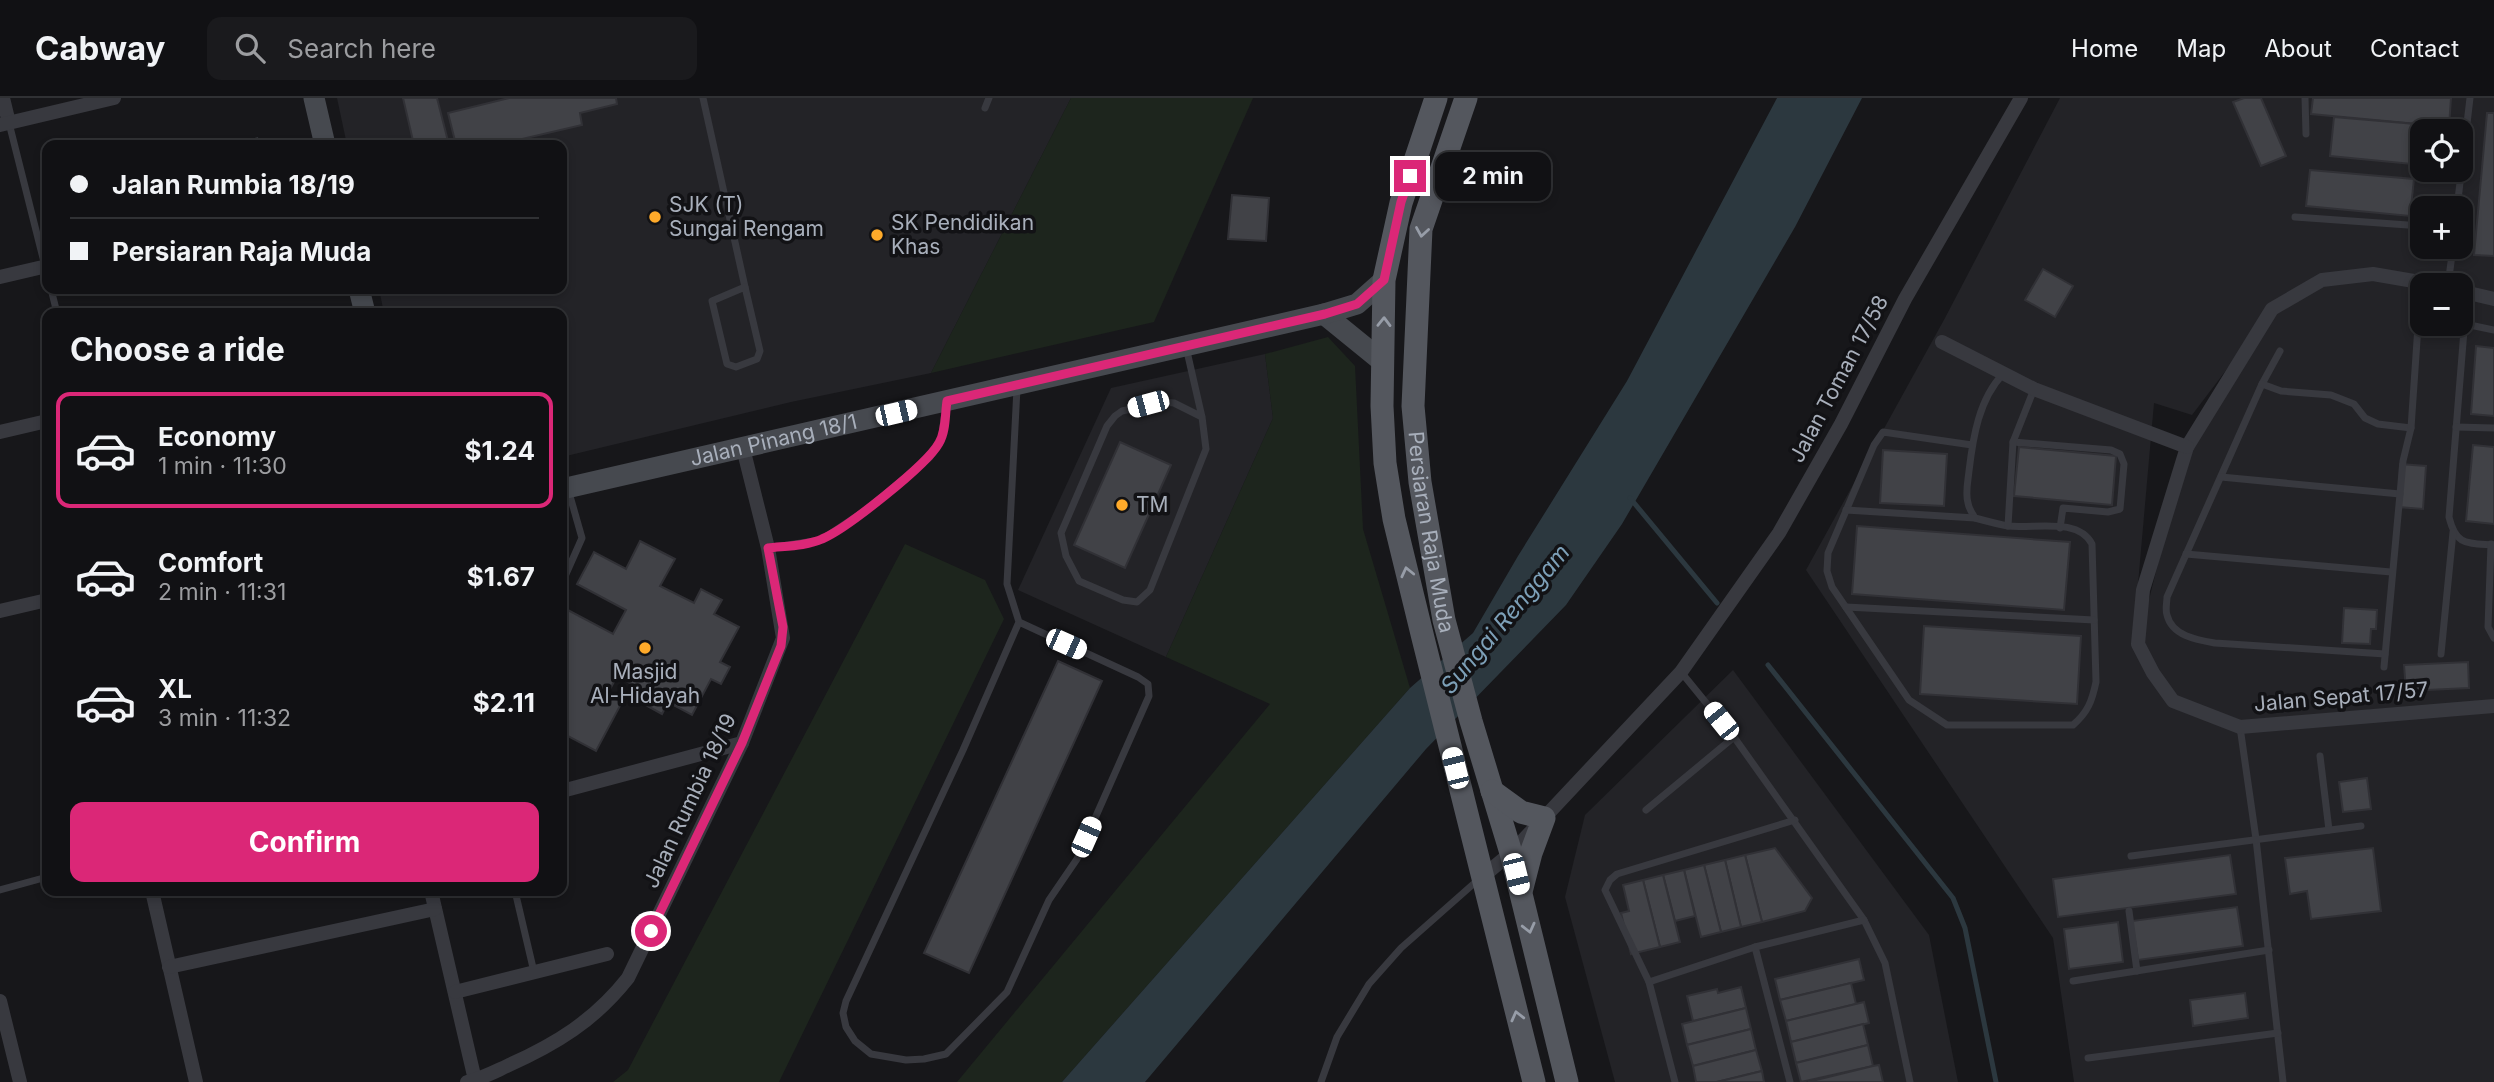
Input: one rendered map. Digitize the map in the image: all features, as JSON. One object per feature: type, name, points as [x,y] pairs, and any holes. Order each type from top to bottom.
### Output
[{"type":"main road","name":"Persiaran Raja Muda","points":[[1436,98],[1401,202],[1384,280],[1382,406],[1385,463],[1394,519],[1534,1082]]},
{"type":"main road","name":"Persiaran Raja Muda","points":[[1466,98],[1421,229],[1413,392],[1420,482],[1444,620],[1511,853],[1567,1082]]},
{"type":"main road","points":[[1492,791],[1521,812],[1544,818],[1531,853],[1521,895]]},
{"type":"street","points":[[3,98],[5,124],[114,98]]},
{"type":"street","points":[[314,98],[325,140]]},
{"type":"street","name":"Jalan Toman 17/58","points":[[1482,877],[1511,853],[1681,672],[1779,533],[1841,424],[1905,299],[2021,98]]},
{"type":"street","points":[[0,277],[42,270]]},
{"type":"street","name":"Jalan Sepat 17/57","points":[[2410,280],[2373,274],[2322,280],[2272,309],[2187,447],[2143,590],[2138,644],[2153,673],[2173,701],[2240,727],[2494,706]]},
{"type":"street","name":"Jalan Pinang 18/1","points":[[567,489],[1325,314],[1357,304],[1384,280]]},
{"type":"street","points":[[2473,294],[2494,299]]},
{"type":"street","points":[[1325,314],[1383,362]]},
{"type":"street","points":[[1942,342],[2034,389],[2187,447]]},
{"type":"street","points":[[0,432],[42,422]]},
{"type":"street","name":"Jalan Rumbia 18/19","points":[[472,1081],[549,1047],[613,997],[628,978],[742,743],[783,638],[768,548],[743,448]]},
{"type":"street","points":[[0,611],[42,601]]},
{"type":"street","points":[[567,790],[742,743]]},
{"type":"street","points":[[153,896],[196,1082]]},
{"type":"street","points":[[432,896],[455,992],[472,1081]]},
{"type":"street","points":[[169,967],[435,909]]},
{"type":"street","points":[[455,992],[607,954]]},
{"type":"street","points":[[0,1001],[20,1082]]},
{"type":"lane","points":[[703,98],[760,351],[757,359],[736,367],[727,364],[712,300],[745,287]]},
{"type":"lane","points":[[985,107],[989,98]]},
{"type":"lane","points":[[2305,98],[2306,134]]},
{"type":"lane","points":[[2458,196],[2470,98]]},
{"type":"lane","points":[[5,124],[42,252]]},
{"type":"lane","points":[[2295,216],[2410,225]]},
{"type":"lane","points":[[2473,326],[2494,330]]},
{"type":"lane","points":[[2384,667],[2403,461],[2411,428],[2417,336]]},
{"type":"lane","points":[[2464,336],[2449,517],[2453,531],[2459,539],[2468,543],[2493,545],[2488,627],[2494,638]]},
{"type":"lane","points":[[1186,346],[1202,417],[1206,449],[1150,590],[1137,602],[1123,600],[1079,581],[1066,556],[1061,533],[1107,426],[1122,411],[1162,402],[1174,404],[1202,417]]},
{"type":"lane","points":[[2280,351],[2262,384],[2167,597],[2166,615],[2175,628],[2189,638],[2215,643],[2385,654]]},
{"type":"lane","points":[[1975,518],[1968,507],[1966,495],[1972,445],[1983,405],[2003,374]]},
{"type":"lane","points":[[2262,384],[2281,391],[2331,395],[2354,404],[2365,418],[2378,424],[2411,428]]},
{"type":"lane","points":[[1017,385],[1007,584],[1019,622],[963,750],[846,1001],[843,1013],[846,1027],[855,1041],[871,1054],[906,1060],[946,1054],[1007,992],[1049,900],[1077,859],[1149,696],[1148,684],[1138,677],[1019,622]]},
{"type":"lane","points":[[2008,526],[2013,442],[2034,389]]},
{"type":"lane","points":[[768,548],[821,540],[866,509],[920,466],[941,441],[947,401]]},
{"type":"lane","points":[[2456,427],[2494,428]]},
{"type":"lane","points":[[1846,510],[1975,518],[2008,526],[2074,528],[2087,536],[2092,544],[2096,682],[2091,704],[2073,726],[1947,725],[1909,700],[1832,587],[1827,571],[1828,553],[1846,510],[1874,445],[1883,432],[1972,445]]},
{"type":"lane","points":[[2013,442],[2111,450],[2120,454],[2123,460],[2120,509],[2108,512],[2063,508],[2060,528]]},
{"type":"lane","points":[[2221,477],[2400,494]]},
{"type":"lane","points":[[567,495],[582,537],[567,572]]},
{"type":"lane","points":[[2441,654],[2453,531]]},
{"type":"lane","points":[[2186,554],[2391,572]]},
{"type":"lane","points":[[567,562],[572,561]]},
{"type":"lane","points":[[1846,607],[2094,620]]},
{"type":"lane","points":[[1681,672],[1734,737],[1864,920],[1885,963],[1910,1082]]},
{"type":"lane","points":[[2240,727],[2256,839],[2283,1082]]},
{"type":"lane","points":[[1646,810],[1734,737]]},
{"type":"lane","points":[[2320,756],[2329,830]]},
{"type":"lane","points":[[1675,1082],[1649,982],[1605,890],[1616,874],[1795,820]]},
{"type":"lane","points":[[2131,856],[2361,827]]},
{"type":"lane","points":[[1321,1082],[1337,1037],[1369,984],[1401,947],[1482,877]]},
{"type":"lane","points":[[0,890],[42,878]]},
{"type":"lane","points":[[516,896],[534,972]]},
{"type":"lane","points":[[2129,911],[2137,971]]},
{"type":"lane","points":[[1649,982],[1755,947],[1864,920]]},
{"type":"lane","points":[[1755,947],[1790,1082]]},
{"type":"lane","points":[[2073,981],[2269,950]]},
{"type":"lane","points":[[2088,1058],[2278,1033]]},
{"type":"path","points":[[254,140],[263,138]]},
{"type":"shaded area","points":[[337,98],[1071,98],[931,373],[791,402],[567,456],[567,308],[383,308],[380,294],[567,294],[567,140],[346,140]]},
{"type":"shaded area","points":[[1071,98],[1253,98],[1154,322],[931,373]]},
{"type":"shaded area","points":[[2060,98],[2494,98],[2494,1082],[2074,1082],[2053,938],[1806,570],[1945,318]],"holes":[[[2265,319],[2187,447],[2139,640],[2138,584],[2154,403],[2192,415]]]},
{"type":"shaded area","points":[[1328,337],[1355,366],[1363,529],[1410,688],[1062,1082],[957,1082],[1270,704],[1166,657],[1273,418],[1265,354]]},
{"type":"shaded area","points":[[1265,354],[1273,418],[1166,657],[1018,590],[1111,388]]},
{"type":"shaded area","points":[[905,544],[985,580],[1004,619],[779,1082],[613,1082],[628,1070]]},
{"type":"shaded area","points":[[1733,670],[1929,935],[1958,1082],[1615,1082],[1565,897],[1585,815]]},
{"type":"water","name":"Sungai Renggam","points":[[1777,98],[1862,98],[1795,227],[1622,524],[1566,605],[1426,749],[1145,1082],[1062,1082],[1410,688],[1473,633],[1627,381]]},
{"type":"building","points":[[403,98],[437,98],[448,140],[413,140]]},
{"type":"building","points":[[509,98],[616,98],[617,104],[580,113],[582,125],[518,140],[455,140],[448,113]]},
{"type":"building","points":[[2244,98],[2261,98],[2286,156],[2261,166],[2233,102]]},
{"type":"building","points":[[2313,98],[2451,98],[2450,119],[2410,119],[2410,123],[2311,114]]},
{"type":"building","points":[[2487,113],[2494,113],[2494,256],[2474,255]]},
{"type":"building","points":[[2334,117],[2410,124],[2410,164],[2330,156]]},
{"type":"building","points":[[2310,170],[2410,179],[2410,182],[2414,182],[2410,196],[2410,216],[2306,206]]},
{"type":"building","points":[[1232,195],[1269,198],[1266,241],[1228,239]]},
{"type":"building","points":[[2043,269],[2073,286],[2055,317],[2025,300]]},
{"type":"building","points":[[2476,346],[2494,348],[2494,416],[2471,414]]},
{"type":"building","name":"TM","points":[[1120,442],[1171,465],[1125,568],[1074,545]]},
{"type":"building","points":[[2473,445],[2494,447],[2494,524],[2466,521]]},
{"type":"building","points":[[2019,447],[2116,456],[2112,505],[2014,496]]},
{"type":"building","points":[[1883,450],[1947,454],[1944,506],[1880,503]]},
{"type":"building","points":[[2400,464],[2426,466],[2423,509],[2398,507]]},
{"type":"building","points":[[1857,526],[2070,542],[2064,610],[1852,594]]},
{"type":"building","name":"Masjid Al-Hidayah","points":[[640,541],[675,559],[660,586],[694,603],[701,589],[722,600],[714,614],[739,627],[720,662],[730,667],[721,684],[711,679],[692,715],[668,702],[662,714],[642,703],[647,692],[617,676],[607,695],[622,702],[596,751],[567,736],[567,610],[613,634],[626,610],[577,584],[594,552],[626,569]]},
{"type":"building","points":[[2344,608],[2377,610],[2376,629],[2371,629],[2370,644],[2342,643]]},
{"type":"building","points":[[1924,626],[2081,636],[2077,704],[1920,694]]},
{"type":"building","points":[[1058,661],[1102,681],[969,973],[924,953]]},
{"type":"building","points":[[2468,662],[2469,688],[2406,691],[2404,665]]},
{"type":"building","points":[[2367,778],[2371,809],[2343,812],[2339,782]]},
{"type":"building","points":[[1775,848],[1812,898],[1805,911],[1762,922],[1745,855]]},
{"type":"building","points":[[2373,848],[2381,911],[2311,919],[2307,891],[2290,894],[2285,858]]},
{"type":"building","points":[[1745,855],[1762,922],[1741,927],[1725,860]]},
{"type":"building","points":[[2230,855],[2236,894],[2058,917],[2053,879]]},
{"type":"building","points":[[1725,860],[1741,927],[1721,932],[1704,865]]},
{"type":"building","points":[[1704,865],[1721,932],[1701,937],[1684,870]]},
{"type":"building","points":[[1684,870],[1695,916],[1675,921],[1663,875]]},
{"type":"building","points":[[1663,875],[1680,942],[1660,947],[1643,880]]},
{"type":"building","points":[[1643,880],[1660,947],[1631,954],[1621,913],[1629,911],[1623,885]]},
{"type":"building","points":[[2237,907],[2243,946],[2138,960],[2132,921]]},
{"type":"building","points":[[2118,922],[2123,962],[2069,969],[2064,929]]},
{"type":"building","points":[[1859,959],[1864,980],[1780,1000],[1775,979]]},
{"type":"building","points":[[1851,983],[1856,1004],[1786,1021],[1780,1000]]},
{"type":"building","points":[[1741,987],[1746,1008],[1693,1021],[1687,996],[1717,989],[1718,993]]},
{"type":"building","points":[[2245,993],[2248,1018],[2193,1026],[2190,1000]]},
{"type":"building","points":[[1864,1002],[1869,1023],[1791,1042],[1786,1021]]},
{"type":"building","points":[[1746,1008],[1751,1029],[1687,1045],[1682,1024]]},
{"type":"building","points":[[1863,1024],[1868,1045],[1796,1063],[1791,1042]]},
{"type":"building","points":[[1751,1029],[1756,1050],[1693,1066],[1687,1045]]},
{"type":"building","points":[[1868,1045],[1873,1066],[1801,1082],[1796,1063]]},
{"type":"building","points":[[1756,1050],[1762,1071],[1717,1082],[1696,1082],[1693,1066]]},
{"type":"building","points":[[1879,1065],[1883,1082],[1808,1082],[1873,1066]]},
{"type":"building","points":[[1762,1071],[1764,1082],[1717,1082]]},
{"type":"waterway","points":[[1630,498],[1717,603]]},
{"type":"waterway","points":[[1768,665],[1953,898],[1965,928],[1996,1082]]},
{"type":"place","name":"SJK (T) Sungai Rengam","points":[[655,217]]},
{"type":"place","name":"SK Pendidikan Khas","points":[[877,235]]},
{"type":"place","name":"TM","points":[[1122,505]]},
{"type":"place","name":"Masjid Al-Hidayah","points":[[645,648]]},
{"type":"route","points":[[651,931],[742,743],[781,646],[783,627],[768,548],[821,540],[909,475],[930,457],[941,441],[947,401],[1325,314],[1357,304],[1384,280],[1401,202],[1410,176]]}]
